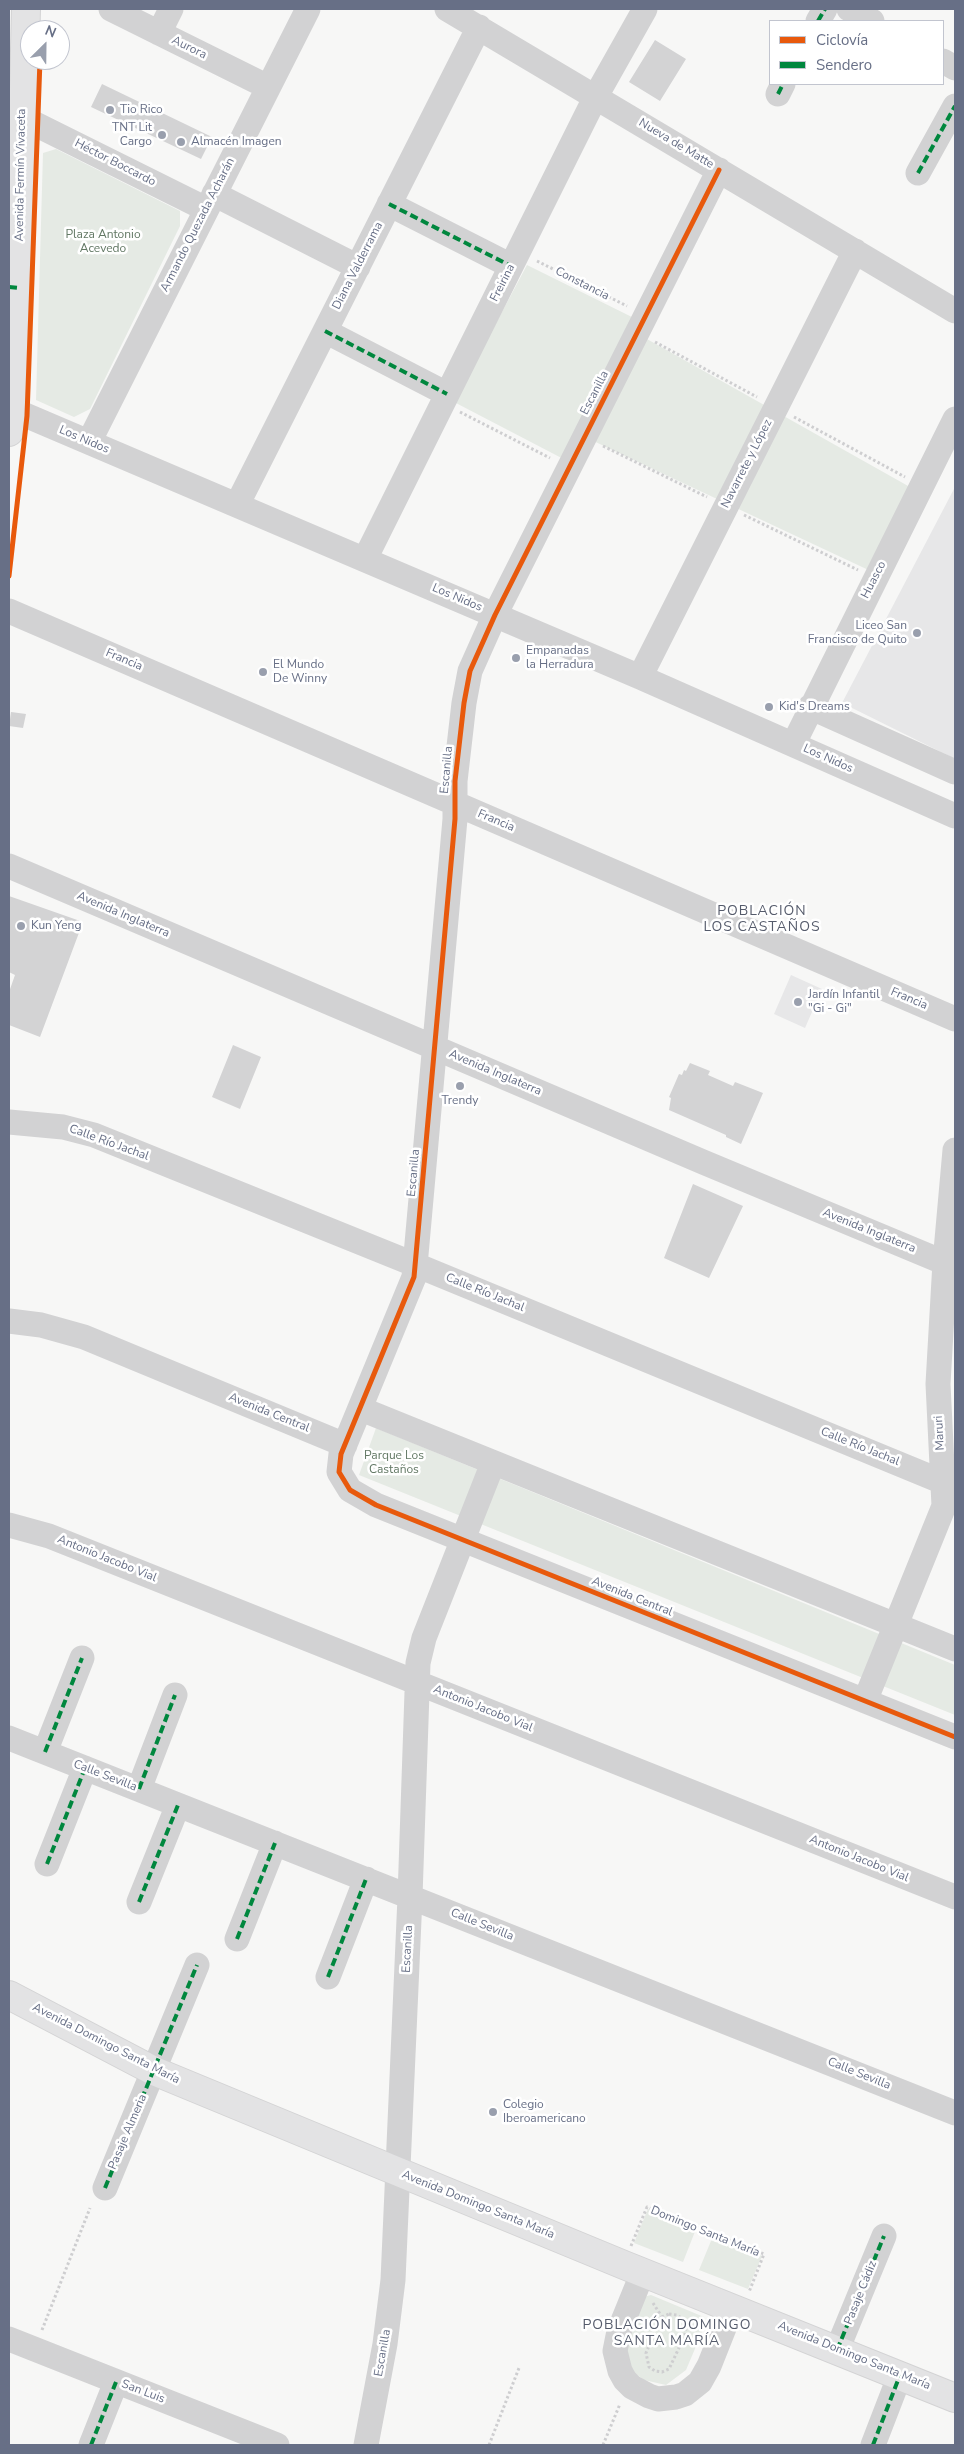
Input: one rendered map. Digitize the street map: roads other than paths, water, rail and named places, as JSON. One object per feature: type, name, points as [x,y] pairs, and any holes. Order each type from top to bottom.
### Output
[{"type":"main road","name":"Avenida Fermín Vivaceta","points":[[10,423],[16,114],[26,9]]},
{"type":"main road","name":"Avenida Domingo Santa María","points":[[9,1995],[154,2071],[955,2398]]},
{"type":"street","name":"Aurora","points":[[111,9],[268,87]]},
{"type":"street","points":[[159,33],[171,9]]},
{"type":"street","name":"Armando Quezada Acharán","points":[[89,442],[308,9]]},
{"type":"street","name":"Nueva de Matte","points":[[447,9],[955,311]]},
{"type":"street","name":"Freirina","points":[[364,559],[596,96],[645,9]]},
{"type":"street","points":[[819,20],[825,9]]},
{"type":"street","points":[[849,9],[870,20]]},
{"type":"street","name":"Diana Valderrama","points":[[237,505],[479,28]]},
{"type":"street","points":[[944,62],[955,68]]},
{"type":"street","points":[[918,174],[955,106]]},
{"type":"street","name":"Héctor Boccardo","points":[[16,114],[358,267]]},
{"type":"street","name":"Escanilla","points":[[345,1445],[410,1288],[416,1264],[455,803],[455,781],[466,689],[472,664],[719,170]]},
{"type":"street","points":[[389,204],[515,259]]},
{"type":"street","name":"Navarrete y López","points":[[640,677],[855,251]]},
{"type":"street","points":[[325,331],[445,398]]},
{"type":"street","name":"Huasco","points":[[794,743],[810,707],[955,418]]},
{"type":"street","name":"Los Nidos","points":[[10,423],[89,442],[794,743],[955,816]]},
{"type":"street","name":"Francia","points":[[9,611],[955,1019]]},
{"type":"street","points":[[810,707],[955,772]]},
{"type":"street","name":"Avenida Inglaterra","points":[[9,866],[703,1162],[950,1264]]},
{"type":"street","name":"Calle Río Jachal","points":[[9,1122],[63,1127],[94,1135],[416,1264],[949,1484]]},
{"type":"street","name":"Maruri","points":[[865,1701],[942,1512],[949,1484],[938,1384],[950,1264],[955,1150]]},
{"type":"street","name":"Avenida Central","points":[[9,1321],[41,1325],[84,1337],[345,1445],[340,1458],[339,1472],[344,1484],[356,1495],[463,1541],[955,1737]]},
{"type":"street","points":[[361,1409],[955,1649]]},
{"type":"street","name":"Escanilla","points":[[366,2445],[391,2309],[410,1897],[418,1663],[424,1638],[493,1463]]},
{"type":"street","name":"Antonio Jacobo Vial","points":[[9,1525],[50,1536],[955,1897]]},
{"type":"street","points":[[45,1752],[82,1658]]},
{"type":"street","points":[[139,1790],[175,1695]]},
{"type":"street","name":"Calle Sevilla","points":[[9,1738],[955,2113]]},
{"type":"street","points":[[47,1864],[85,1768]]},
{"type":"street","points":[[140,1902],[178,1805]]},
{"type":"street","points":[[237,1939],[275,1844]]},
{"type":"street","points":[[328,1976],[366,1880]]},
{"type":"street","name":"Pasaje Almeria","points":[[105,2188],[197,1965]]},
{"type":"street","name":"Pasaje Cádiz","points":[[838,2350],[884,2236]]},
{"type":"street","points":[[633,2268],[615,2351],[616,2361],[625,2380],[640,2393],[658,2399],[676,2397],[685,2394],[700,2382],[737,2309]]},
{"type":"street","name":"San Luis","points":[[9,2339],[277,2445]]},
{"type":"street","points":[[873,2445],[900,2375]]},
{"type":"street","points":[[91,2445],[116,2382]]},
{"type":"place","name":"Tio Rico","points":[[110,110]]},
{"type":"place","name":"TNT Lit Cargo","points":[[162,135]]},
{"type":"place","name":"Almacén Imagen","points":[[181,142]]},
{"type":"place","name":"Liceo San Francisco de Quito","points":[[917,633]]},
{"type":"place","name":"Empanadas la Herradura","points":[[516,658]]},
{"type":"place","name":"El Mundo De Winny","points":[[263,672]]},
{"type":"place","name":"Kid's Dreams","points":[[769,707]]},
{"type":"place","name":"Kun Yeng","points":[[21,926]]},
{"type":"place","name":"Jardín Infantil \"Gi - Gi\"","points":[[798,1002]]},
{"type":"place","name":"Trendy","points":[[460,1086]]},
{"type":"place","name":"Colegio Iberoamericano","points":[[493,2112]]},
{"type":"district","name":"POBLACIÓN LOS CASTAÑOS","points":[[762,920]]},
{"type":"district","name":"POBLACIÓN DOMINGO SANTA MARÍA","points":[[667,2334]]},
{"type":"park label","name":"Plaza Antonio Acevedo","points":[[103,242]]},
{"type":"park label","name":"Parque Los Castaños","points":[[394,1463]]}]
